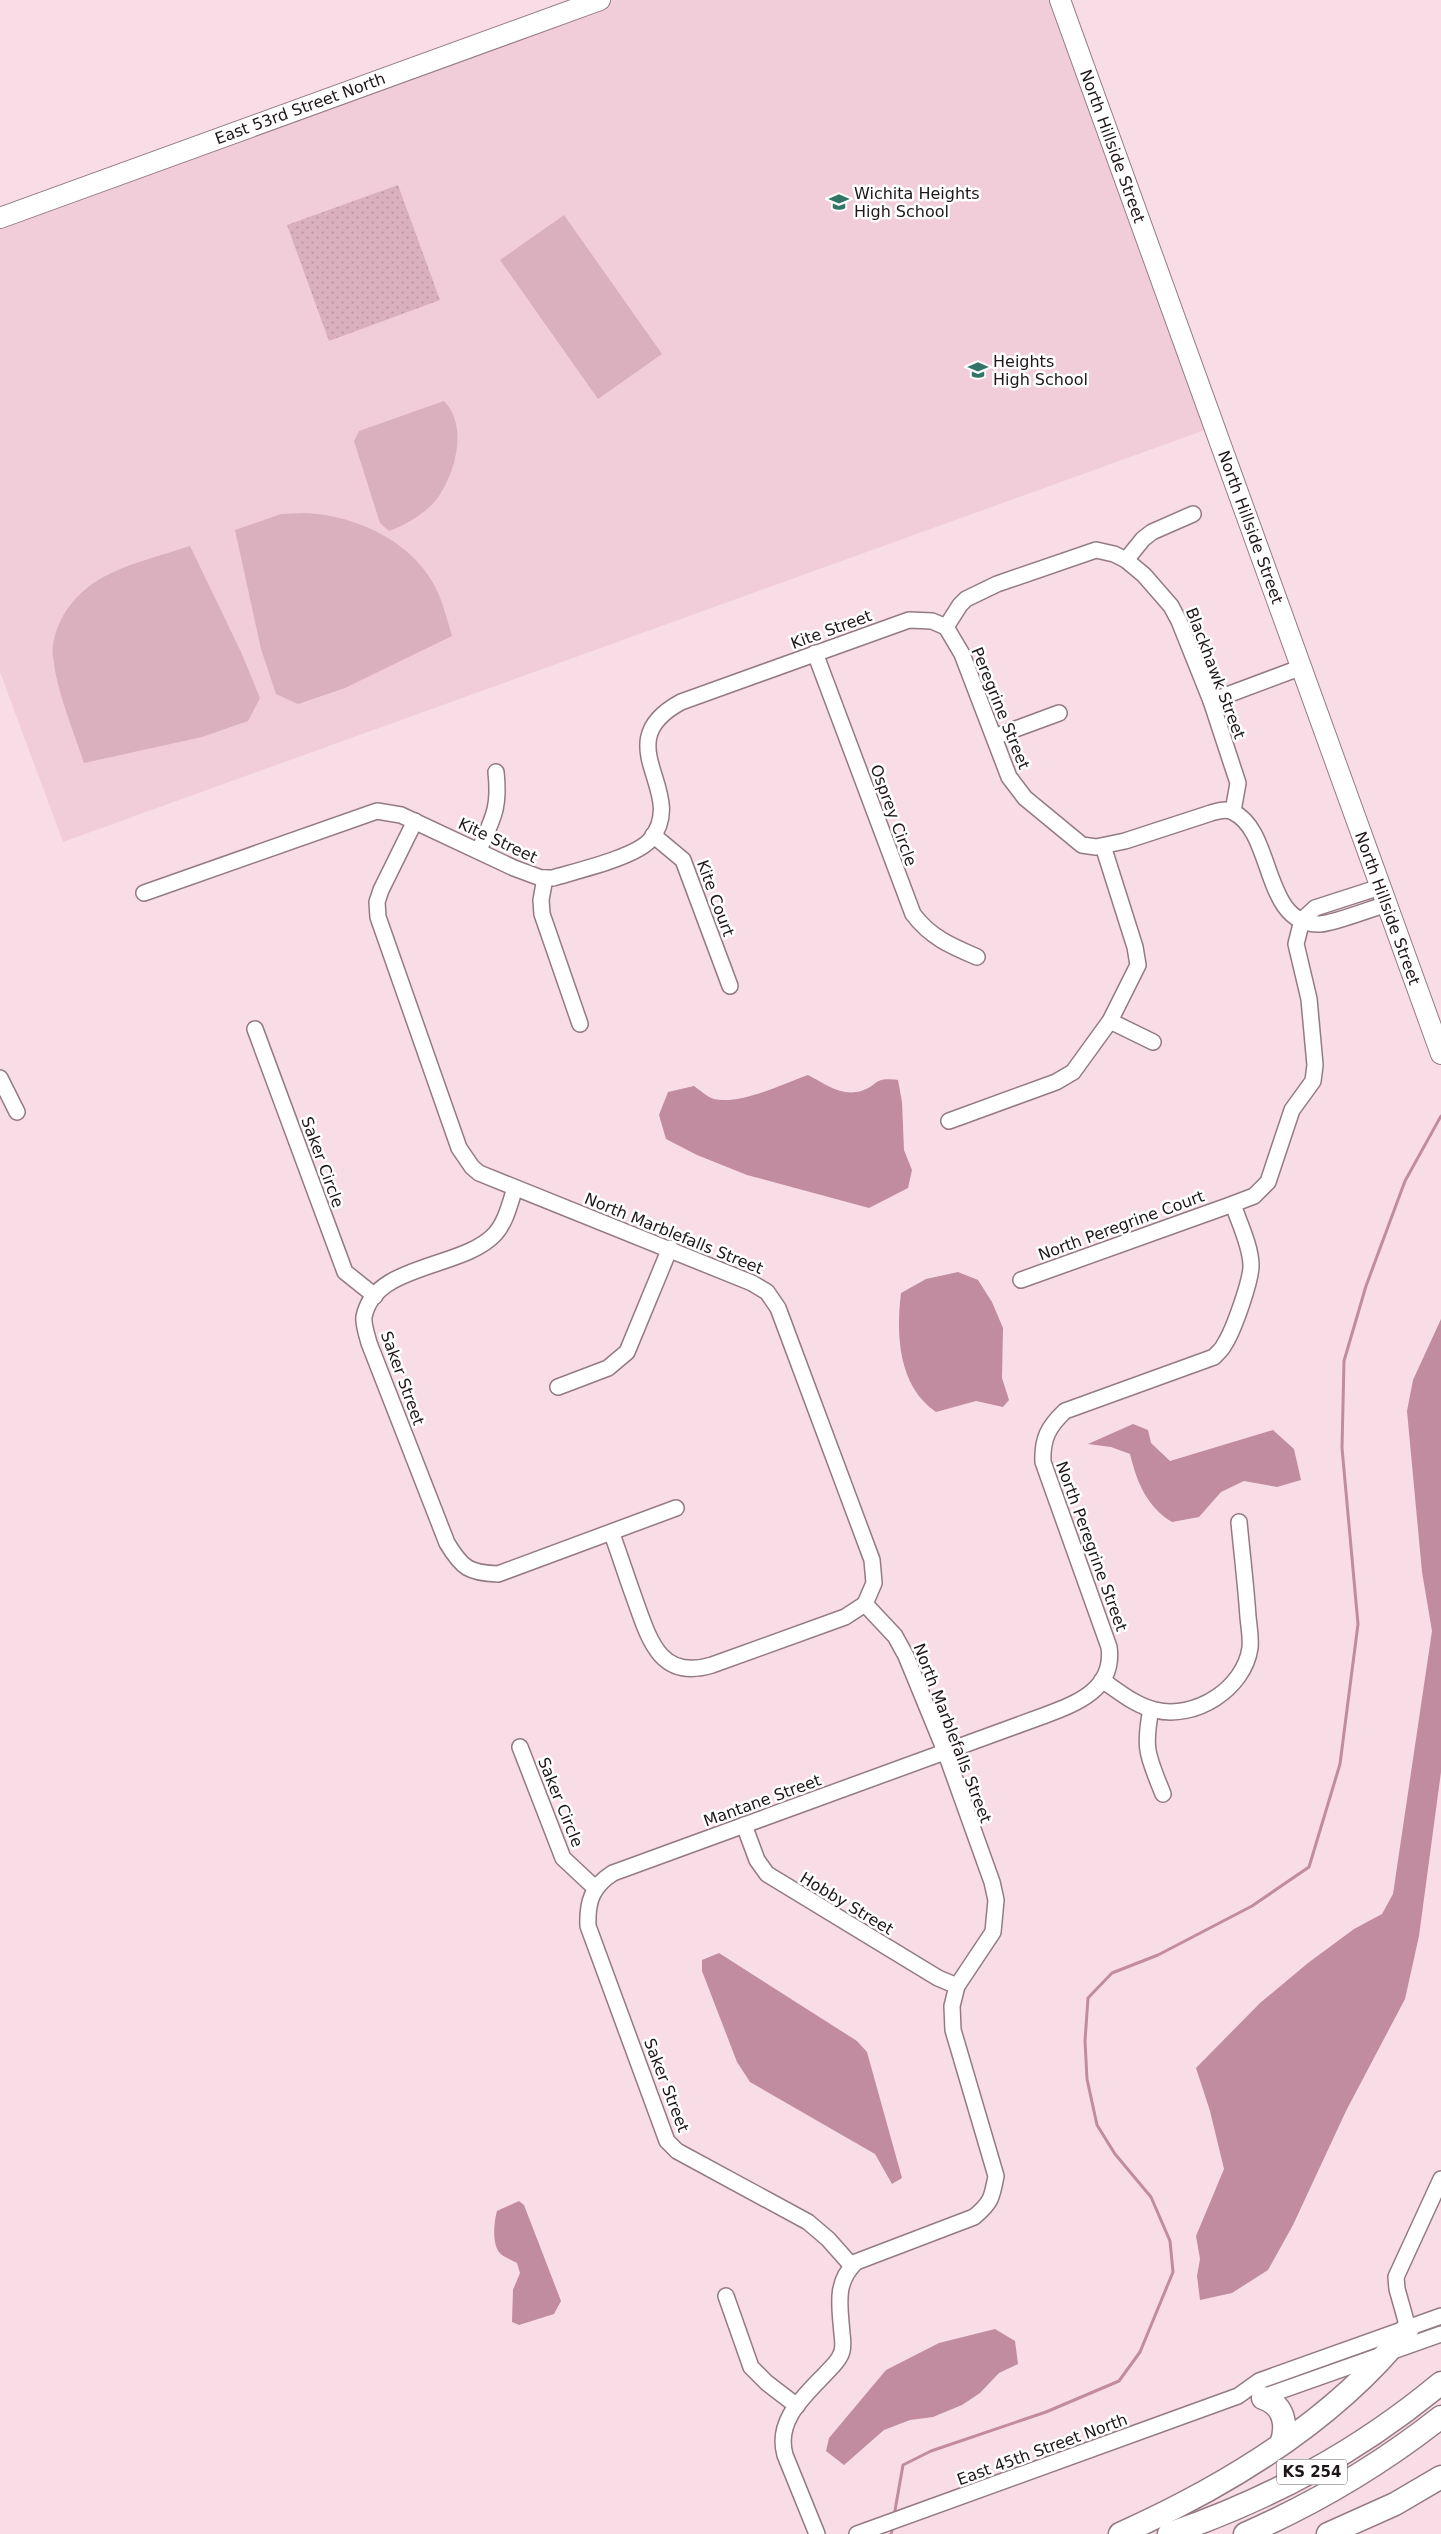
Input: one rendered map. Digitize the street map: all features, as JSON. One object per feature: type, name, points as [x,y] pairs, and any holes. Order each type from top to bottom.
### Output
[{"type":"highway","points":[[1120,2534],[1195,2498],[1301,2432],[1388,2353],[1408,2328]]},
{"type":"highway","name":"KS 254","points":[[1168,2534],[1244,2506],[1304,2477],[1373,2435],[1441,2383]]},
{"type":"highway","points":[[1263,2398],[1276,2405],[1284,2420],[1284,2435],[1281,2444]]},
{"type":"highway","name":"KS 254","points":[[1245,2534],[1295,2511],[1354,2478],[1385,2459],[1441,2417]]},
{"type":"highway","points":[[1328,2534],[1395,2504],[1441,2478]]},
{"type":"main road","name":"East 53rd Street North","points":[[0,218],[600,0]]},
{"type":"main road","name":"North Hillside Street","points":[[1060,0],[1441,1054]]},
{"type":"street","points":[[1126,560],[1143,539],[1152,532],[1193,514]]},
{"type":"street","name":"Blackhawk Street","points":[[946,627],[960,604],[966,599],[997,584],[1096,550],[1114,554],[1126,560],[1144,575],[1171,606],[1210,701],[1238,783],[1233,811]]},
{"type":"street","name":"Kite Street","points":[[144,893],[377,811],[393,811],[514,868],[545,878],[553,878],[625,855],[650,840],[658,827],[661,807],[647,748],[649,731],[656,719],[667,709],[681,702],[909,620],[932,621],[946,627]]},
{"type":"street","name":"Peregrine Street","points":[[946,627],[962,654],[1008,777],[1025,798],[1082,845],[1103,846],[1211,813],[1223,810],[1233,811]]},
{"type":"street","name":"Osprey Circle","points":[[815,653],[912,914],[923,928],[939,940],[977,957]]},
{"type":"street","points":[[1210,701],[1302,667]]},
{"type":"street","points":[[994,736],[1060,713]]},
{"type":"street","points":[[479,850],[496,812],[498,792],[496,772]]},
{"type":"street","points":[[1233,811],[1249,824],[1280,900],[1289,913],[1302,920],[1320,924],[1383,896]]},
{"type":"street","name":"North Marblefalls Street","points":[[415,821],[379,896],[377,909],[379,923],[459,1148],[472,1167],[479,1173],[670,1248],[760,1287],[777,1305],[872,1560],[874,1583],[865,1604],[890,1631],[902,1648],[945,1752],[992,1882],[996,1900],[993,1932],[957,1986],[952,2006],[953,2030],[992,2157],[996,2176],[992,2199],[988,2206],[974,2217],[856,2262],[852,2266]]},
{"type":"street","name":"Kite Court","points":[[653,835],[683,860],[730,986]]},
{"type":"street","points":[[950,1121],[1056,1082],[1073,1072],[1110,1021],[1138,965],[1136,947],[1103,846]]},
{"type":"street","points":[[545,878],[541,900],[542,914],[580,1024]]},
{"type":"street","points":[[1233,1204],[1254,1196],[1268,1182],[1292,1110],[1313,1081],[1315,1065],[1310,999],[1296,944],[1302,920]]},
{"type":"street","points":[[1110,1021],[1153,1042]]},
{"type":"street","name":"Saker Circle","points":[[255,1029],[345,1272],[375,1296]]},
{"type":"street","points":[[0,1078],[17,1112]]},
{"type":"street","points":[[375,1296],[387,1283],[473,1249],[485,1242],[502,1224],[515,1188]]},
{"type":"street","name":"North Peregrine Court","points":[[1022,1280],[1233,1204]]},
{"type":"street","name":"North Peregrine Street","points":[[1102,1680],[1110,1660],[1109,1647],[1042,1462],[1044,1439],[1048,1428],[1065,1411],[1214,1357],[1223,1348],[1249,1278],[1251,1264],[1233,1204]]},
{"type":"street","points":[[558,1387],[608,1368],[627,1352],[670,1248]]},
{"type":"street","name":"Saker Street","points":[[375,1296],[363,1318],[369,1343],[447,1543],[459,1562],[476,1573],[498,1574],[612,1534],[676,1508]]},
{"type":"street","points":[[1102,1680],[1151,1709],[1174,1711],[1207,1702],[1224,1693],[1236,1680],[1250,1648],[1239,1522]]},
{"type":"street","points":[[612,1534],[651,1642],[664,1659],[681,1668],[696,1669],[712,1665],[846,1617],[865,1604]]},
{"type":"street","name":"Mantane Street","points":[[595,1888],[612,1872],[1075,1703],[1089,1696],[1102,1680]]},
{"type":"street","points":[[1151,1709],[1146,1744],[1149,1760],[1163,1794]]},
{"type":"street","name":"Saker Circle","points":[[520,1747],[563,1858],[595,1888]]},
{"type":"street","name":"Hobby Street","points":[[744,1825],[757,1860],[767,1874],[938,1978],[957,1986]]},
{"type":"street","name":"Saker Street","points":[[595,1888],[587,1906],[588,1926],[667,2141],[677,2151],[808,2222],[828,2239],[852,2266]]},
{"type":"street","points":[[1408,2328],[1397,2289],[1396,2277],[1441,2179]]},
{"type":"street","points":[[817,2534],[782,2444],[783,2430],[797,2406],[840,2356],[843,2344],[840,2296],[846,2272],[852,2266]]},
{"type":"street","points":[[726,2296],[751,2367],[767,2383],[797,2406]]},
{"type":"street","name":"East 45th Street North","points":[[862,2532],[1238,2396],[1259,2381],[1441,2316]]},
{"type":"street","name":"East 45th Street North","points":[[1238,2396],[1263,2398],[1441,2334]]},
{"type":"shaded area","name":"Wichita Heights High School","points":[[603,0],[1059,0],[1216,426],[63,842],[0,672],[0,219]]},
{"type":"shaded area","points":[[398,185],[440,300],[329,341],[287,225]]},
{"type":"shaded area","points":[[564,215],[662,354],[598,399],[500,260]]},
{"type":"shaded area","points":[[444,401],[456,423],[457,435],[457,448],[450,474],[439,496],[429,508],[410,521],[389,531],[380,523],[354,441],[359,431]]},
{"type":"shaded area","points":[[305,513],[345,519],[365,526],[401,547],[417,561],[429,577],[439,595],[452,636],[345,688],[298,704],[276,694],[261,649],[235,530],[281,514]]},
{"type":"shaded area","points":[[190,546],[241,652],[260,698],[248,721],[202,737],[84,763],[55,670],[53,643],[61,620],[72,603],[100,579],[134,564]]},
{"type":"shaded area","points":[[808,1075],[833,1088],[847,1092],[861,1091],[884,1080],[898,1080],[902,1102],[904,1150],[912,1170],[908,1188],[869,1208],[747,1175],[697,1155],[666,1139],[659,1115],[668,1092],[694,1086],[714,1099],[736,1099],[761,1093]]},
{"type":"shaded area","points":[[958,1272],[978,1280],[992,1302],[1003,1328],[1002,1378],[1009,1400],[1003,1407],[976,1401],[936,1412],[923,1401],[907,1374],[900,1342],[901,1293],[926,1279]]},
{"type":"shaded area","points":[[1441,1319],[1441,1772],[1419,1936],[1405,1999],[1346,2111],[1293,2225],[1268,2270],[1232,2293],[1200,2300],[1197,2276],[1200,2259],[1196,2236],[1224,2169],[1210,2111],[1196,2068],[1260,2003],[1308,1963],[1354,1929],[1382,1914],[1393,1894],[1432,1631],[1422,1572],[1407,1411],[1413,1380]]},
{"type":"shaded area","points":[[1133,1424],[1148,1430],[1151,1443],[1170,1461],[1273,1430],[1294,1449],[1301,1480],[1277,1487],[1244,1481],[1221,1492],[1199,1517],[1172,1522],[1155,1509],[1149,1501],[1140,1484],[1130,1454],[1111,1447],[1088,1444]]},
{"type":"shaded area","points":[[719,1953],[857,2041],[867,2052],[902,2178],[892,2184],[875,2154],[750,2082],[737,2062],[702,1971],[702,1960]]},
{"type":"shaded area","points":[[519,2201],[524,2205],[561,2301],[554,2314],[519,2325],[512,2322],[513,2290],[520,2273],[517,2263],[499,2251],[494,2234],[497,2211]]},
{"type":"shaded area","points":[[995,2329],[1015,2341],[1018,2364],[999,2373],[980,2393],[962,2405],[933,2417],[910,2420],[884,2430],[844,2465],[826,2451],[829,2438],[886,2370],[939,2343]]},
{"type":"waterway","points":[[894,2516],[903,2465],[931,2451],[1046,2412],[1119,2381],[1140,2352],[1173,2272],[1170,2241],[1151,2197],[1115,2154],[1097,2125],[1087,2079],[1085,2041],[1088,1998],[1112,1973],[1158,1955],[1252,1906],[1309,1867],[1340,1764],[1358,1624],[1342,1448],[1344,1361],[1366,1286],[1405,1181],[1441,1116]]},
{"type":"waterway","points":[[891,2534],[893,2527]]},
{"type":"place","name":"Wichita Heights High School","points":[[839,202]]},
{"type":"place","name":"Heights High School","points":[[978,370]]}]
